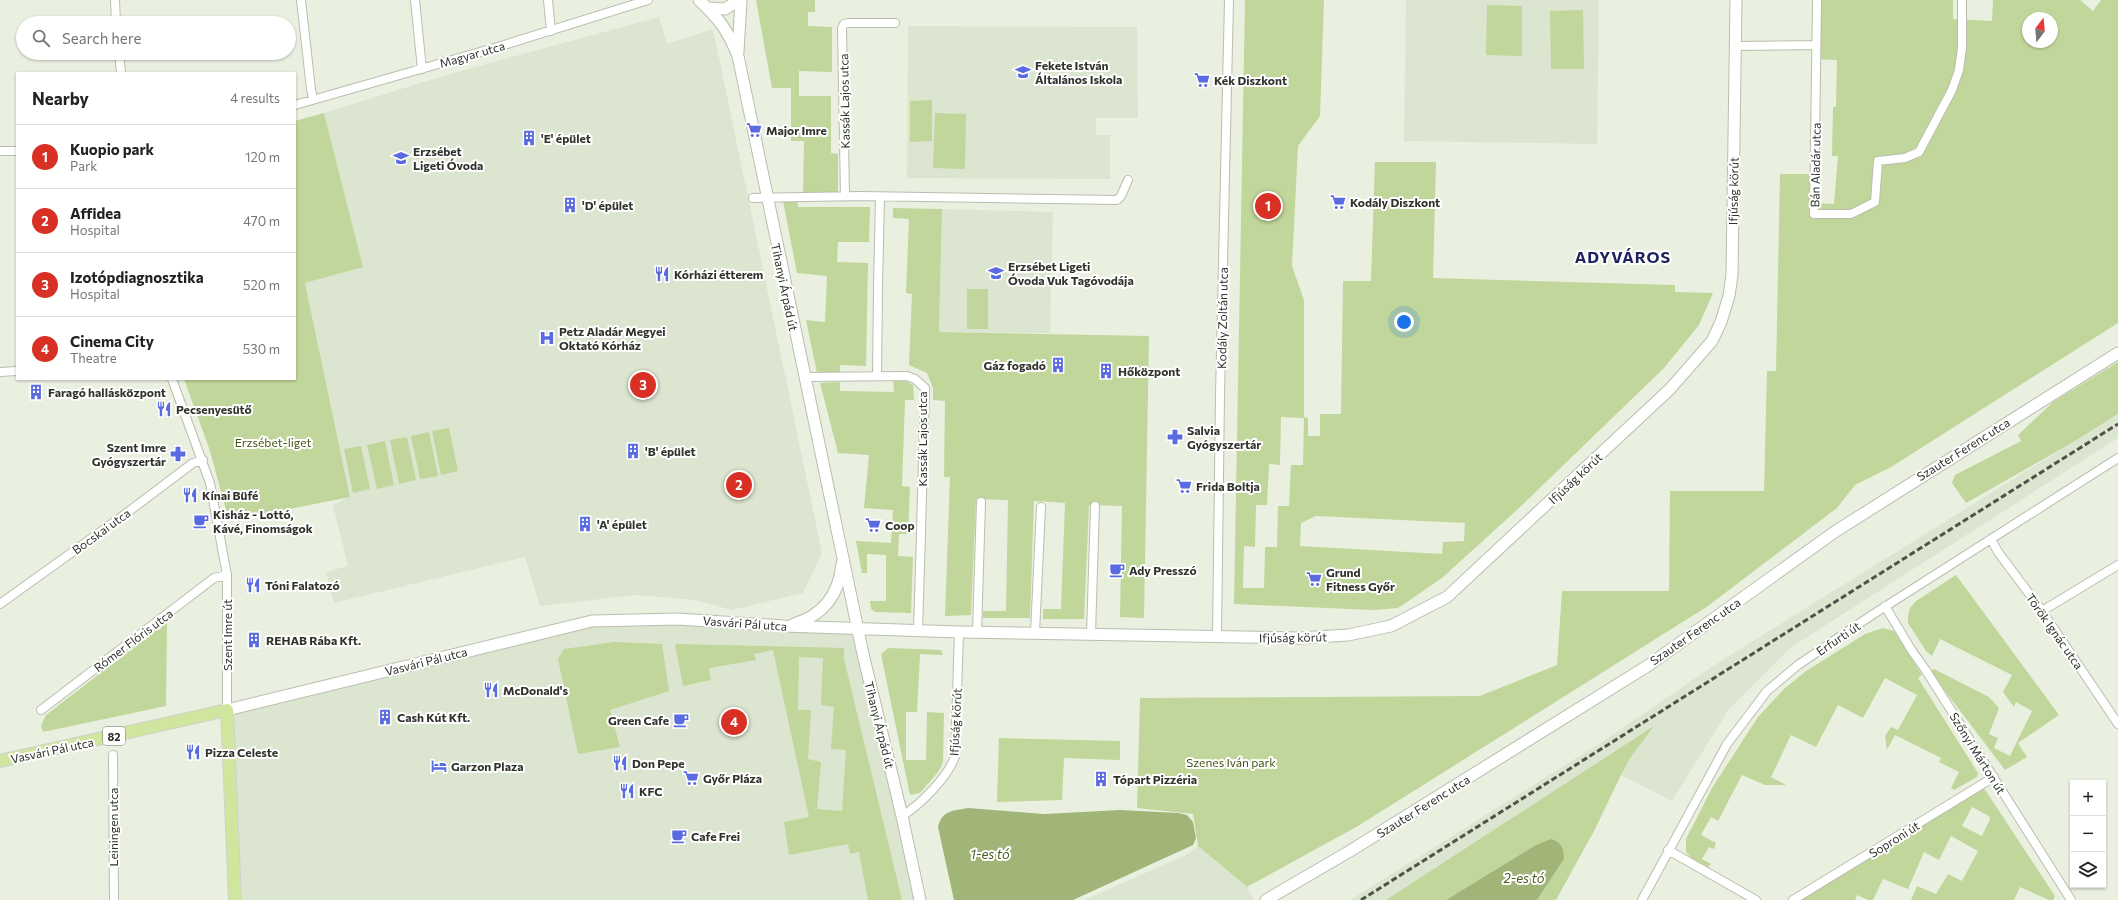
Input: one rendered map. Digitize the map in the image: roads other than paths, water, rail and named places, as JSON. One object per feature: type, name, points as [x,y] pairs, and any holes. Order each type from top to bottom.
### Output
[{"type":"main road","name":"Vasvári Pál utca","points":[[0,761],[227,710]]},
{"type":"main road","name":"Szent Imre út","points":[[227,710],[236,900]]},
{"type":"street","points":[[114,0],[115,16]]},
{"type":"street","points":[[301,0],[313,99]]},
{"type":"street","points":[[415,0],[422,69]]},
{"type":"street","points":[[548,0],[551,30]]},
{"type":"street","name":"Magyar utca","points":[[296,105],[422,69],[648,0]]},
{"type":"street","name":"Tihanyi Árpád út","points":[[699,0],[708,8],[728,33],[738,56],[766,197],[858,628],[920,900]]},
{"type":"street","name":"Tihanyi Árpád út","points":[[708,8],[725,9],[740,0]]},
{"type":"street","name":"Tihanyi Árpád út","points":[[738,56],[740,0]]},
{"type":"street","name":"Kodály Zoltán utca","points":[[1217,636],[1220,394],[1229,0]]},
{"type":"street","name":"Ifjúság körút","points":[[858,628],[959,632],[1300,638],[1348,635],[1391,626],[1433,605],[1447,596],[1482,565],[1670,388],[1707,347],[1721,322],[1729,296],[1732,275],[1736,0]]},
{"type":"street","name":"Bán Aladár utca","points":[[1817,0],[1814,214],[1851,214],[1875,202],[1878,161],[1905,158],[1919,152],[1952,90],[1961,59],[1962,0]]},
{"type":"street","name":"Kassák Lajos utca","points":[[846,196],[842,28],[844,24],[848,22],[895,23]]},
{"type":"street","points":[[1736,46],[1816,45]]},
{"type":"street","points":[[119,60],[120,72]]},
{"type":"street","points":[[0,151],[16,151]]},
{"type":"street","points":[[752,198],[846,196],[1117,200],[1121,196],[1128,180]]},
{"type":"street","points":[[804,377],[877,376],[880,197]]},
{"type":"street","name":"Szauter Ferenc utca","points":[[1266,900],[1350,852],[1649,665],[1836,531],[2118,353]]},
{"type":"street","points":[[0,372],[16,371]]},
{"type":"street","name":"Kassák Lajos utca","points":[[877,376],[907,376],[915,379],[925,388],[918,630]]},
{"type":"street","name":"Szent Imre út","points":[[172,380],[203,460],[210,483],[227,575],[227,710]]},
{"type":"street","name":"Erfurti út","points":[[1642,900],[1727,744],[1767,691],[1798,665],[1885,606],[2118,458]]},
{"type":"street","name":"Bocskai utca","points":[[0,604],[193,464],[203,460]]},
{"type":"street","points":[[977,632],[981,502]]},
{"type":"street","points":[[1091,634],[1095,506]]},
{"type":"street","points":[[1035,633],[1041,507]]},
{"type":"street","name":"Török Ignác utca","points":[[1991,539],[1998,552],[2042,611],[2118,724]]},
{"type":"street","name":"Tihanyi Árpád út","points":[[784,626],[810,618],[821,611],[829,602],[840,579],[842,549]]},
{"type":"street","points":[[2042,611],[2118,564]]},
{"type":"street","name":"Rómer Flóris utca","points":[[40,710],[214,578],[227,575]]},
{"type":"street","name":"Szőnyi Márton út","points":[[1885,606],[2071,900]]},
{"type":"street","name":"Vasvári Pál utca","points":[[227,710],[592,621],[678,619],[784,626],[858,628]]},
{"type":"street","name":"Ifjúság körút","points":[[902,816],[915,807],[949,770],[955,756],[959,632]]},
{"type":"street","name":"Leiningen utca","points":[[113,754],[114,900]]},
{"type":"street","name":"Soproni út","points":[[1793,900],[1994,777]]},
{"type":"street","points":[[1668,850],[1756,900]]},
{"type":"water","name":"1-es tó","points":[[968,808],[1044,814],[1120,810],[1178,813],[1187,815],[1193,822],[1196,838],[1193,845],[1073,900],[954,900],[938,827],[942,817],[945,814]]},
{"type":"water","name":"2-es tó","points":[[1551,839],[1555,840],[1562,846],[1564,859],[1537,900],[1446,900],[1534,846]]},
{"type":"railway","points":[[1361,900],[2118,424]]},
{"type":"place","name":"Fekete István Általános Iskola","points":[[1023,72]]},
{"type":"place","name":"Kék Diszkont","points":[[1202,80]]},
{"type":"place","name":"Major Imre","points":[[754,130]]},
{"type":"place","name":"'E' épület","points":[[529,138]]},
{"type":"place","name":"Erzsébet Ligeti Óvoda","points":[[401,158]]},
{"type":"place","name":"Kodály Diszkont","points":[[1338,202]]},
{"type":"place","name":"'D' épület","points":[[570,205]]},
{"type":"place","name":"Kuopio park","points":[[1268,206]]},
{"type":"place","name":"Erzsébet Ligeti Óvoda Vuk Tagóvodája","points":[[996,273]]},
{"type":"place","name":"Kórházi étterem","points":[[662,274]]},
{"type":"place","name":"Petz Aladár Megyei Oktató Kórház","points":[[547,338]]},
{"type":"place","name":"Gáz fogadó","points":[[1058,365]]},
{"type":"place","name":"Hőközpont","points":[[1106,371]]},
{"type":"place","name":"Izotópdiagnosztika","points":[[643,385]]},
{"type":"place","name":"Faragó hallásközpont","points":[[36,392]]},
{"type":"place","name":"Pecsenyesütő","points":[[164,409]]},
{"type":"place","name":"Salvia Gyógyszertár","points":[[1175,437]]},
{"type":"place","name":"'B' épület","points":[[633,451]]},
{"type":"place","name":"Szent Imre Gyógyszertár","points":[[178,454]]},
{"type":"place","name":"Affidea","points":[[739,485]]},
{"type":"place","name":"Frida Boltja","points":[[1184,486]]},
{"type":"place","name":"Kínai Büfé","points":[[190,495]]},
{"type":"place","name":"Kisház - Lottó, Kávé, Finomságok","points":[[201,521]]},
{"type":"place","name":"'A' épület","points":[[585,524]]},
{"type":"place","name":"Coop","points":[[873,525]]},
{"type":"place","name":"Ady Presszó","points":[[1117,570]]},
{"type":"place","name":"Grund Fitness Győr","points":[[1314,579]]},
{"type":"place","name":"Tóni Falatozó","points":[[253,585]]},
{"type":"place","name":"REHAB Rába Kft.","points":[[254,640]]},
{"type":"place","name":"McDonald's","points":[[491,690]]},
{"type":"place","name":"Cash Kút Kft.","points":[[385,717]]},
{"type":"place","name":"Green Cafe","points":[[681,720]]},
{"type":"place","name":"Cinema City","points":[[734,722]]},
{"type":"place","name":"Pizza Celeste","points":[[193,752]]},
{"type":"place","name":"Don Pepe","points":[[620,763]]},
{"type":"place","name":"Garzon Plaza","points":[[439,766]]},
{"type":"place","name":"Győr Pláza","points":[[691,778]]},
{"type":"place","name":"Tópart Pizzéria","points":[[1101,779]]},
{"type":"place","name":"KFC","points":[[627,791]]},
{"type":"place","name":"Cafe Frei","points":[[679,836]]},
{"type":"district","name":"ADYVÁROS","points":[[1623,256]]},
{"type":"park label","name":"Erzsébet-liget","points":[[273,442]]},
{"type":"park label","name":"Szenes Iván park","points":[[1231,762]]}]
